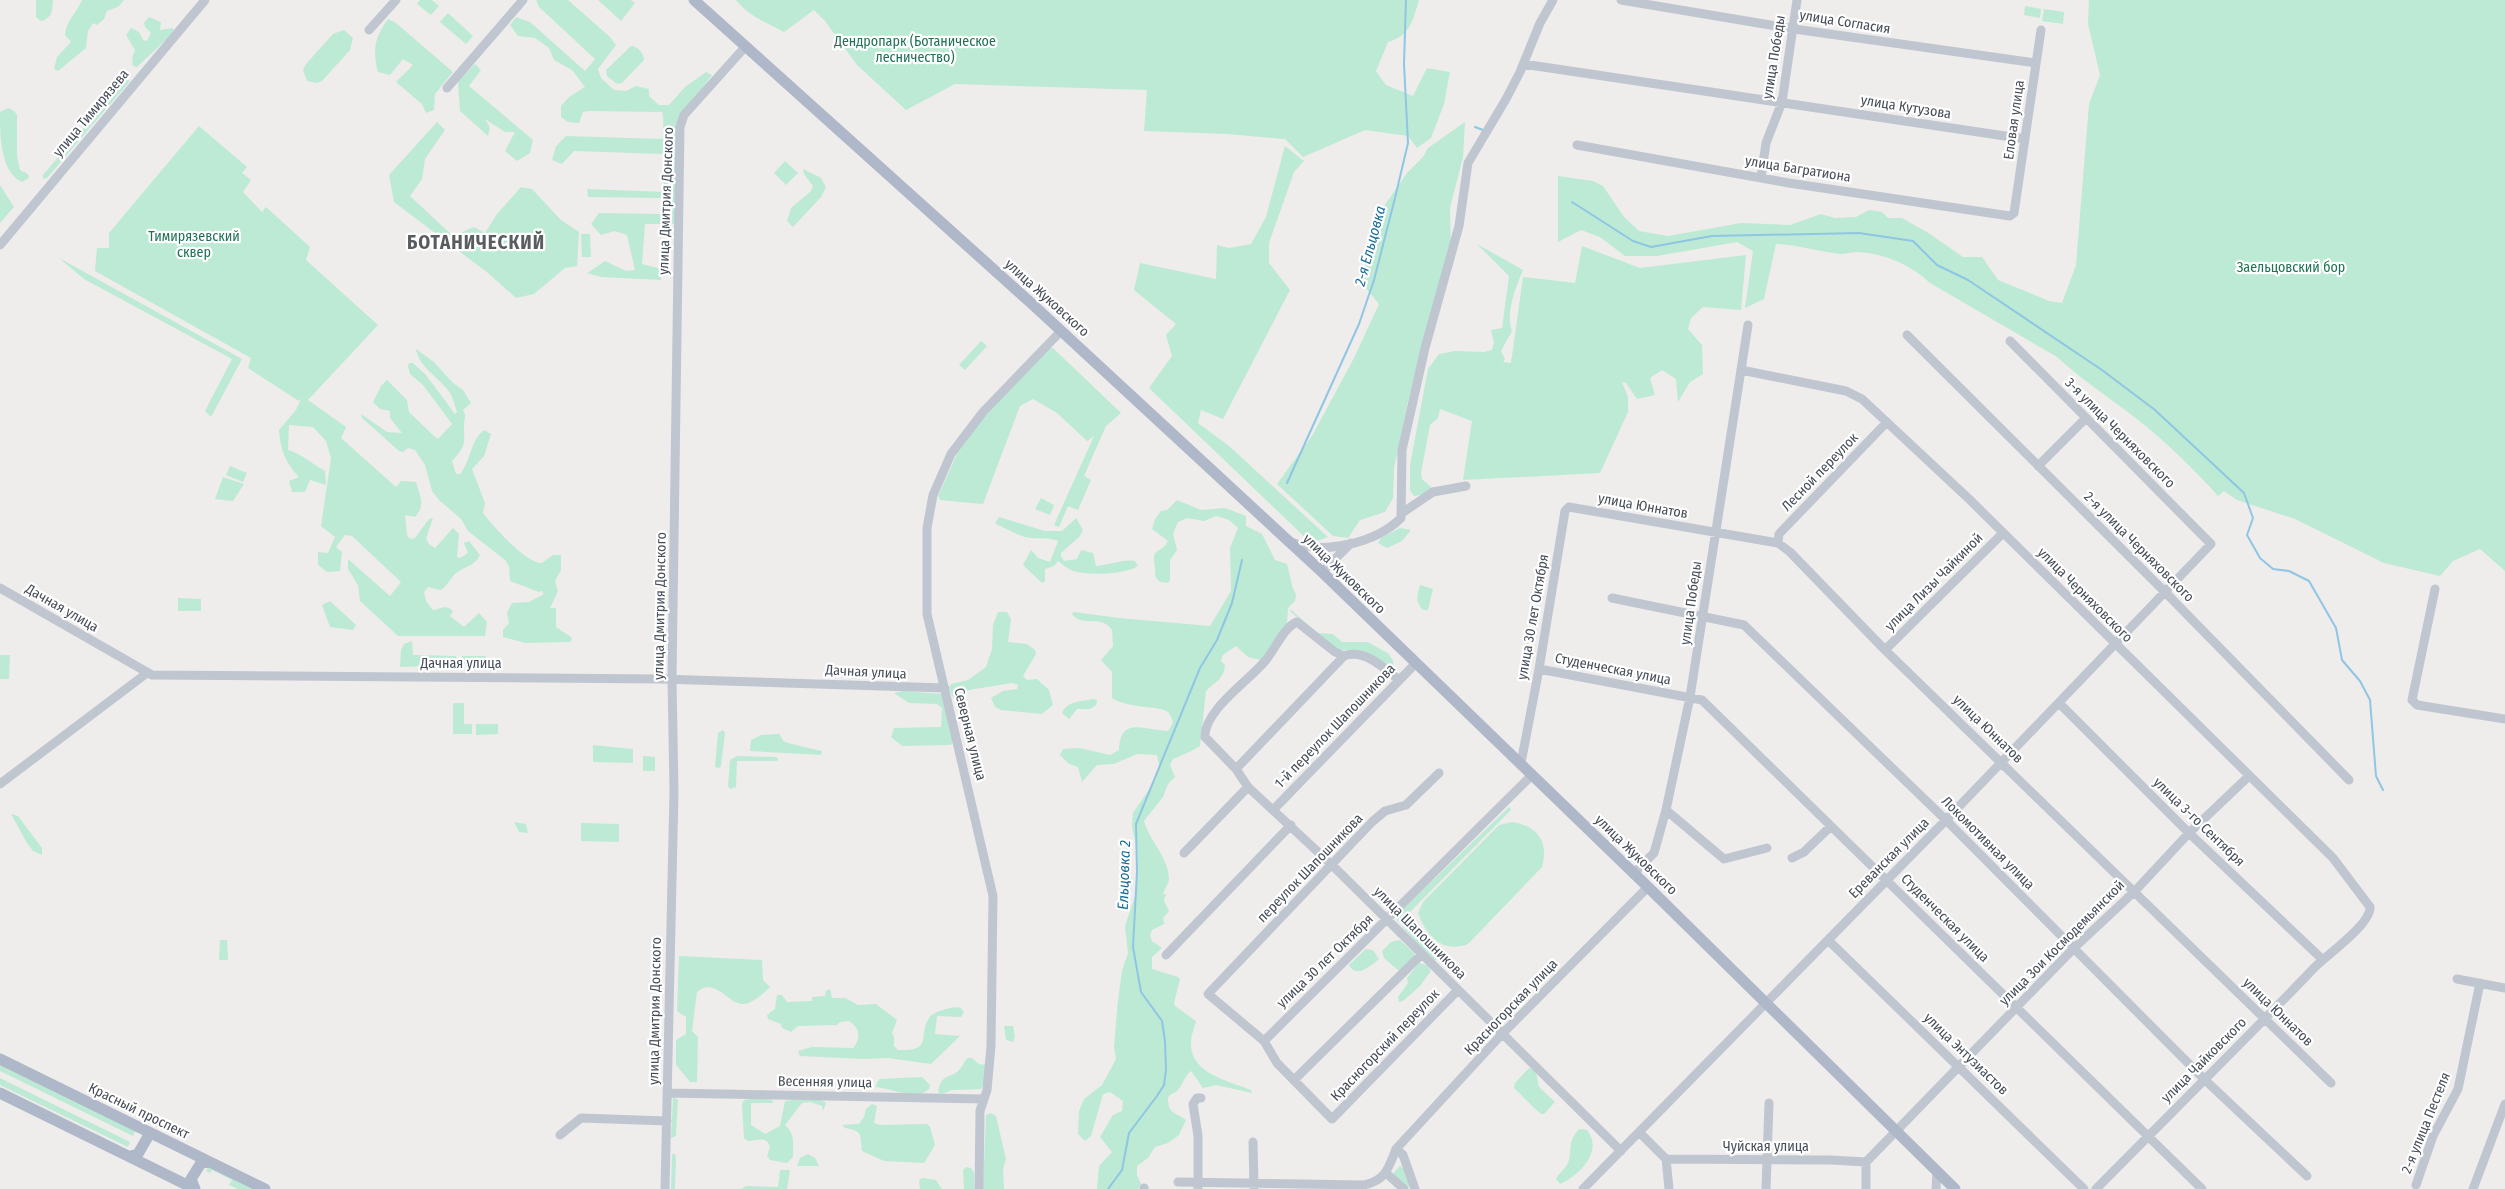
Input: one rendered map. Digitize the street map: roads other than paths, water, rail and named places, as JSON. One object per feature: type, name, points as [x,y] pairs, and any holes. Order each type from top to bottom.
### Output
[{"type":"main road","name":"улица Жуковского","points":[[694,0],[1061,331],[1322,572],[1521,763],[1955,1189]]},
{"type":"main road","name":"Красный проспект","points":[[0,1059],[265,1189]]},
{"type":"main road","points":[[0,1092],[195,1189]]},
{"type":"main road","points":[[131,1156],[138,1154],[150,1133]]},
{"type":"main road","points":[[195,1189],[191,1178],[194,1171],[201,1163],[210,1162]]},
{"type":"street","name":"улица Тимирязева","points":[[0,245],[205,0]]},
{"type":"street","points":[[369,30],[396,0]]},
{"type":"street","points":[[447,88],[523,0]]},
{"type":"street","points":[[1288,540],[1307,546],[1323,547],[1354,542],[1389,528],[1401,518],[1402,450],[1425,348],[1459,226],[1468,162],[1487,132],[1523,64],[1540,23],[1553,0]]},
{"type":"street","name":"улица Согласия","points":[[1621,0],[1794,28],[2036,63]]},
{"type":"street","name":"улица Победы","points":[[1761,177],[1766,144],[1782,102],[1797,0]]},
{"type":"street","name":"Еловая улица","points":[[2014,213],[2041,30]]},
{"type":"street","name":"улица Дмитрия Донского","points":[[666,1189],[674,792],[672,679],[680,127],[684,115],[745,47]]},
{"type":"street","name":"улица Кутузова","points":[[1523,64],[2025,140]]},
{"type":"street","name":"улица Багратиона","points":[[1577,145],[1761,177],[2010,216],[2014,213]]},
{"type":"street","name":"улица Победы","points":[[1633,874],[1654,853],[1666,810],[1690,697],[1704,615],[1714,533],[1748,325]]},
{"type":"street","name":"Северная улица","points":[[979,1189],[980,1111],[987,1090],[991,1046],[994,896],[927,614],[926,537],[933,495],[951,454],[966,432],[1061,331]]},
{"type":"street","name":"2-я улица Черняховского","points":[[1907,335],[2165,592],[2349,780]]},
{"type":"street","name":"3-я улица Черняховского","points":[[2010,341],[2085,419],[2211,544]]},
{"type":"street","name":"улица Черняховского","points":[[1740,370],[1846,391],[1862,399],[2004,533],[2333,858],[2370,907]]},
{"type":"street","points":[[2038,466],[2085,419]]},
{"type":"street","name":"Лесной переулок","points":[[1778,543],[1779,534],[1887,422]]},
{"type":"street","points":[[1402,513],[1433,492],[1466,486]]},
{"type":"street","name":"улица Юннатов","points":[[1569,507],[1778,543],[1790,552],[1885,650],[2331,1083]]},
{"type":"street","name":"улица 30 лет Октября","points":[[1521,763],[1539,669],[1565,511],[1569,507]]},
{"type":"street","name":"улица Лизы Чайкиной","points":[[1885,650],[2004,533]]},
{"type":"street","points":[[1322,572],[1354,542]]},
{"type":"street","name":"Ереванская улица","points":[[1583,1189],[1946,820],[2211,544]]},
{"type":"street","name":"Дачная улица","points":[[0,588],[147,673],[184,676],[672,679],[944,688]]},
{"type":"street","points":[[2435,589],[2412,700],[2417,705],[2505,719]]},
{"type":"street","name":"Локомотивная улица","points":[[1612,598],[1704,615],[1744,625],[1946,820],[2204,1079],[2307,1176]]},
{"type":"street","name":"улица Шапошникова","points":[[1344,656],[1335,652],[1297,622],[1290,625],[1266,661],[1233,690],[1207,724],[1205,737],[1236,769],[1248,787],[1274,809],[1332,865],[1621,1151]]},
{"type":"street","points":[[1236,769],[1344,656],[1352,653],[1376,662],[1399,680]]},
{"type":"street","name":"1-й переулок Шапошникова","points":[[1274,809],[1416,663]]},
{"type":"street","name":"Студенческая улица","points":[[1539,669],[1702,700],[2202,1189]]},
{"type":"street","points":[[0,784],[147,673]]},
{"type":"street","name":"улица 3-го Сентября","points":[[2059,703],[2189,833],[2322,959]]},
{"type":"street","name":"переулок Шапошникова","points":[[1264,1041],[1208,994],[1385,812],[1406,805],[1439,773]]},
{"type":"street","name":"улица 30 лет Октября","points":[[1264,1041],[1532,775]]},
{"type":"street","name":"улица Зои Космодемьянской","points":[[1866,1162],[2074,948],[2135,891],[2189,833],[2249,776]]},
{"type":"street","points":[[1184,853],[1248,787]]},
{"type":"street","points":[[1666,810],[1724,859],[1767,848]]},
{"type":"street","points":[[1166,955],[1291,825]]},
{"type":"street","points":[[1792,858],[1804,852],[1831,826]]},
{"type":"street","name":"Красногорская улица","points":[[1386,1173],[1396,1149],[1502,1034],[1648,887]]},
{"type":"street","name":"улица Чайковского","points":[[2096,1189],[2322,959],[2364,922],[2370,912],[2370,907]]},
{"type":"street","name":"улица Энтузиастов","points":[[1828,940],[2084,1189]]},
{"type":"street","points":[[1264,1041],[1277,1063],[1294,1080],[1422,954]]},
{"type":"street","points":[[2457,979],[2505,988]]},
{"type":"street","name":"2-я улица Пестеля","points":[[2416,1185],[2433,1136],[2458,1088],[2480,983]]},
{"type":"street","name":"Красногорский переулок","points":[[1294,1080],[1332,1119],[1458,990]]},
{"type":"street","name":"Весенняя улица","points":[[667,1093],[983,1099]]},
{"type":"street","points":[[1198,1185],[1198,1136],[1194,1104],[1198,1098],[1201,1098]]},
{"type":"street","points":[[1766,1189],[1769,1103]]},
{"type":"street","points":[[2473,1189],[2505,1104]]},
{"type":"street","points":[[560,1135],[581,1118],[666,1121]]},
{"type":"street","points":[[1639,1132],[1666,1159],[1670,1189]]},
{"type":"street","points":[[1253,1142],[1254,1186]]},
{"type":"street","points":[[1396,1149],[1404,1155],[1414,1189]]},
{"type":"street","name":"Чуйская улица","points":[[1666,1159],[1866,1162]]},
{"type":"street","points":[[1866,1162],[1866,1189]]},
{"type":"street","points":[[1936,1189],[1937,1172]]},
{"type":"street","points":[[1178,1182],[1198,1185],[1254,1186],[1364,1185],[1377,1182],[1386,1173],[1404,1189]]},
{"type":"waterway","name":"2-я Ельцовка","points":[[1287,483],[1359,324],[1374,280],[1395,198],[1408,143],[1404,64],[1406,0]]},
{"type":"waterway","points":[[1475,127],[1483,130]]},
{"type":"waterway","points":[[1572,202],[1633,241],[1651,247],[1712,236],[1859,233],[1913,241],[1937,265],[1968,280],[2102,370],[2155,410],[2244,493],[2253,518],[2247,535],[2260,558],[2273,569],[2289,571],[2309,581],[2336,628],[2342,660],[2360,681],[2370,700],[2376,776],[2383,790]]},
{"type":"waterway","name":"Ельцовка 2","points":[[1108,1189],[1122,1170],[1129,1133],[1164,1085],[1166,1070],[1162,1021],[1141,992],[1133,947],[1137,872],[1136,824],[1200,668],[1217,640],[1232,603],[1242,560]]},
{"type":"district","name":"БОТАНИЧЕСКИЙ","points":[[476,242]]},
{"type":"park label","name":"Дендропарк (Ботаническое лесничество)","points":[[915,49]]},
{"type":"park label","name":"Тимирязевский сквер","points":[[194,244]]},
{"type":"park label","name":"Заельцовский бор","points":[[2291,267]]}]
